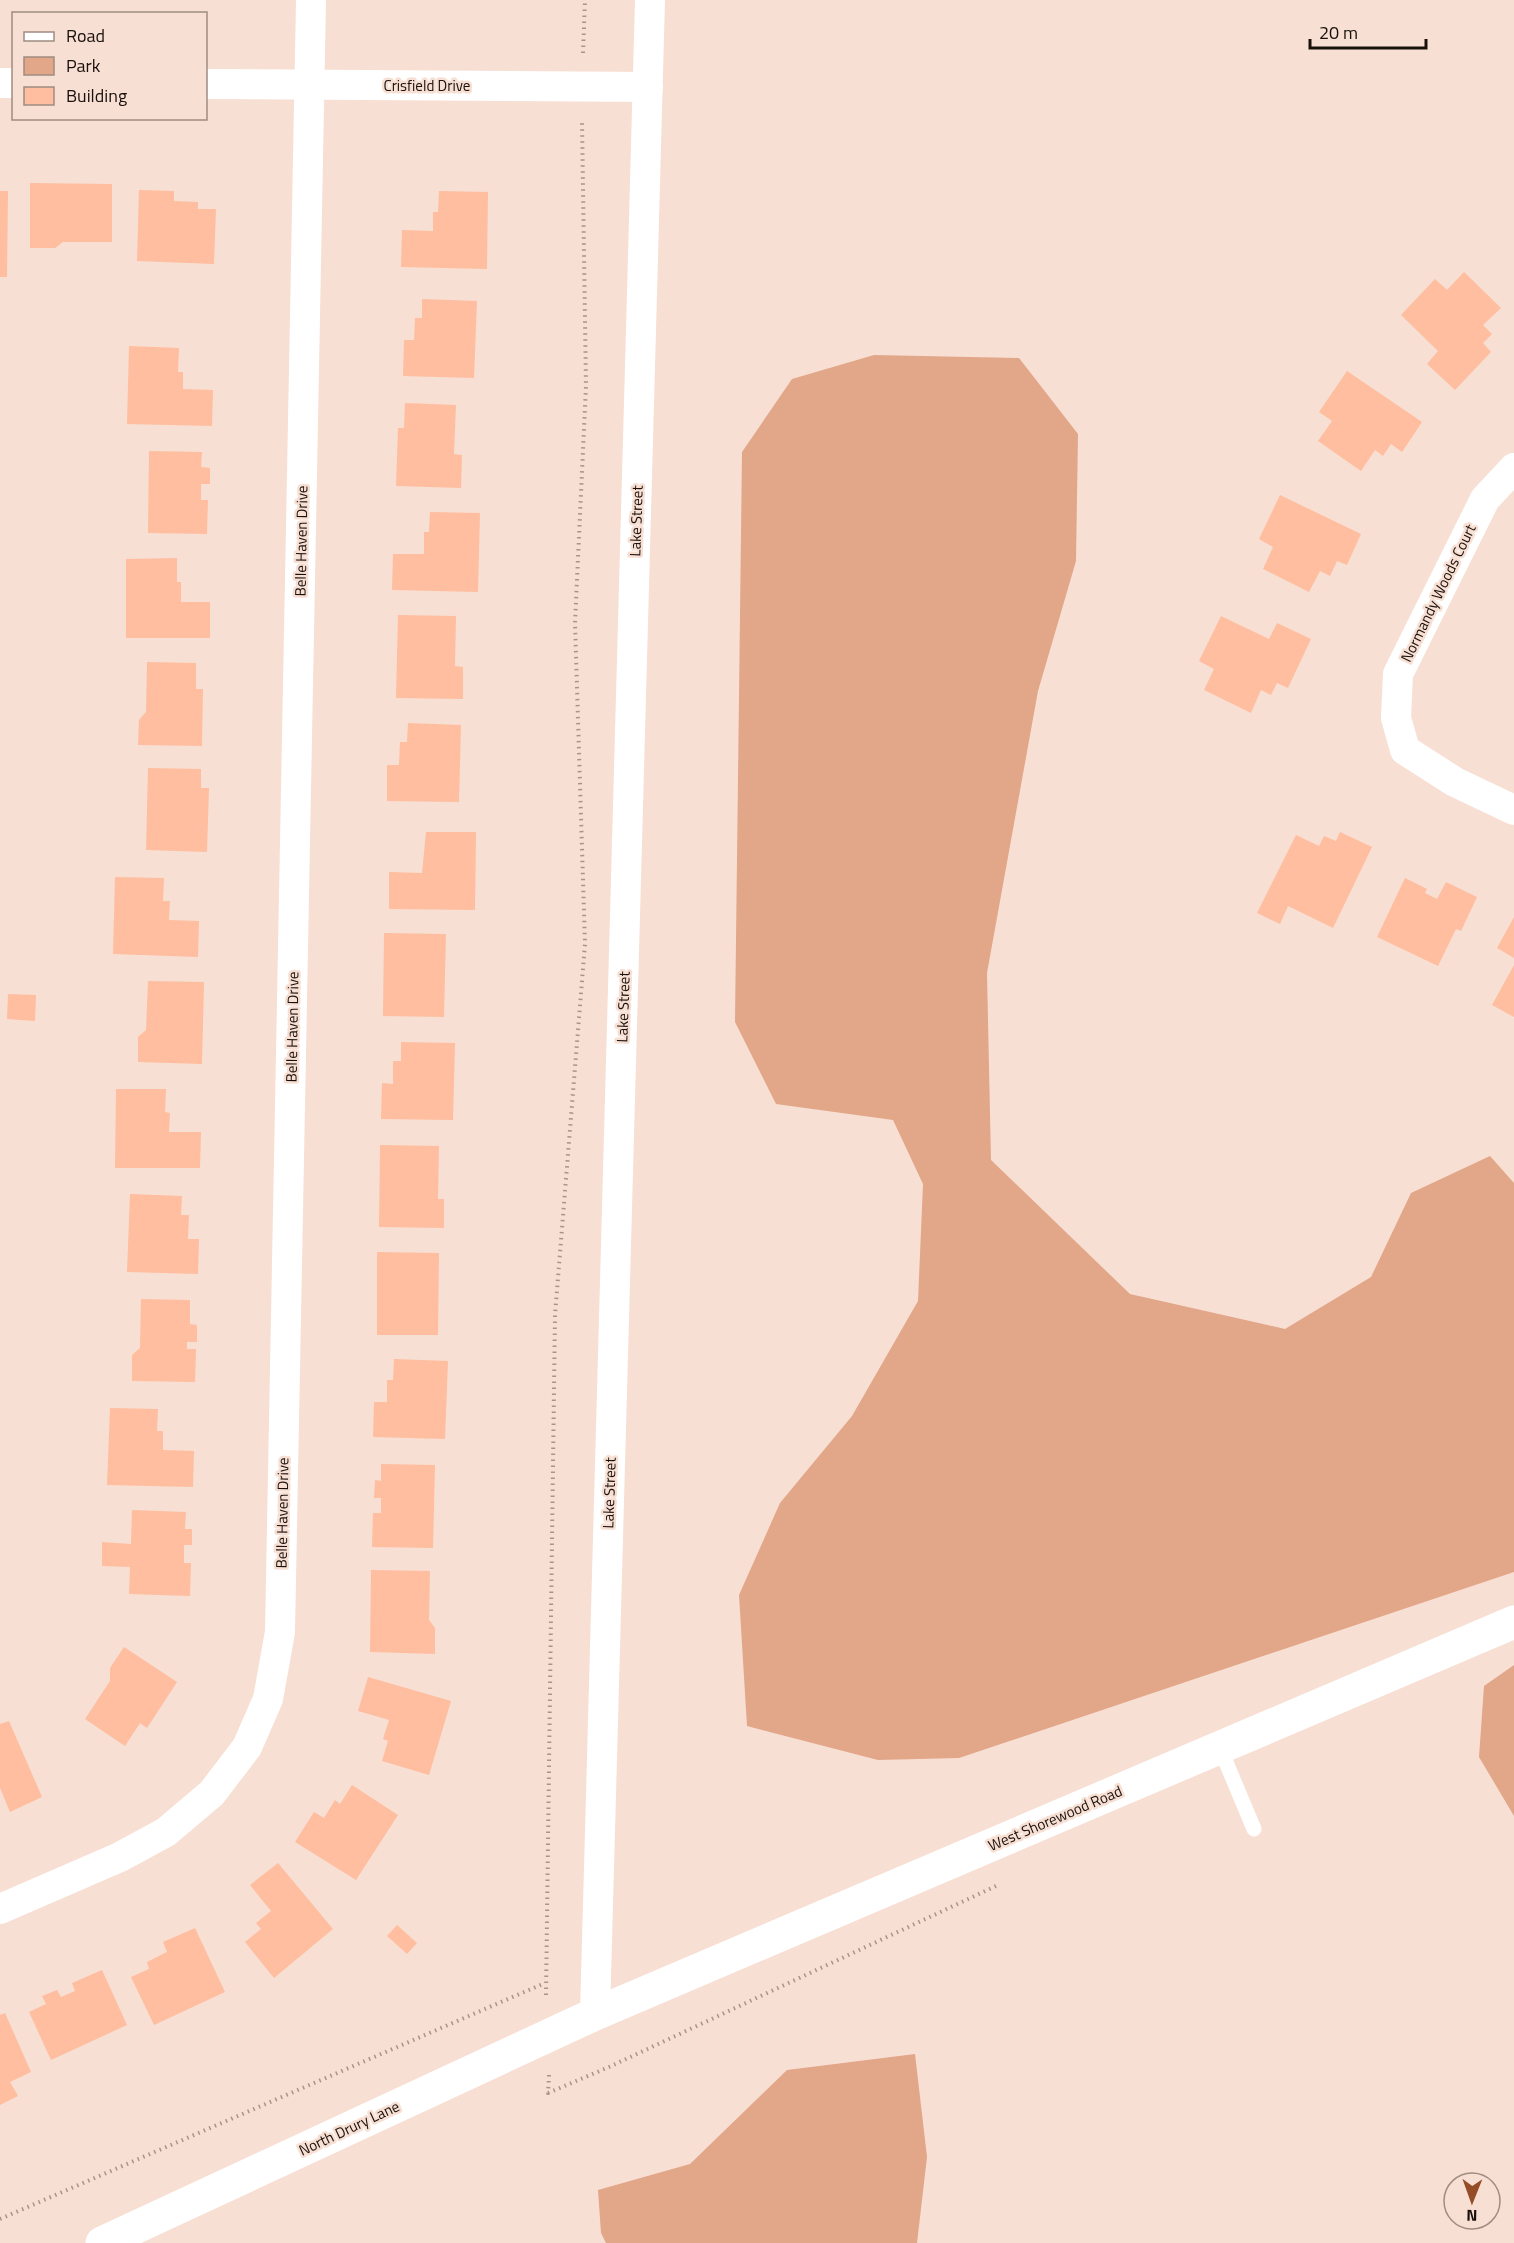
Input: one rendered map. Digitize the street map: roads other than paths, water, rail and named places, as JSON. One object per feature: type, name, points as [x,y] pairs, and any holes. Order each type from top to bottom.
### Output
[{"type":"main road","name":"West Shorewood Road","points":[[595,2014],[1514,1622]]},
{"type":"main road","name":"North Drury Lane","points":[[102,2243],[595,2014]]},
{"type":"street","name":"Belle Haven Drive","points":[[0,1909],[120,1857],[166,1832],[212,1793],[247,1747],[268,1699],[280,1632],[311,0]]},
{"type":"street","name":"Lake Street","points":[[595,2014],[650,0]]},
{"type":"street","name":"Crisfield Drive","points":[[207,84],[648,87]]},
{"type":"street","name":"Normandy Woods Court","points":[[1514,468],[1485,500],[1398,675],[1396,718],[1406,750],[1455,782],[1514,810]]},
{"type":"lane","points":[[1220,1748],[1254,1829]]}]
